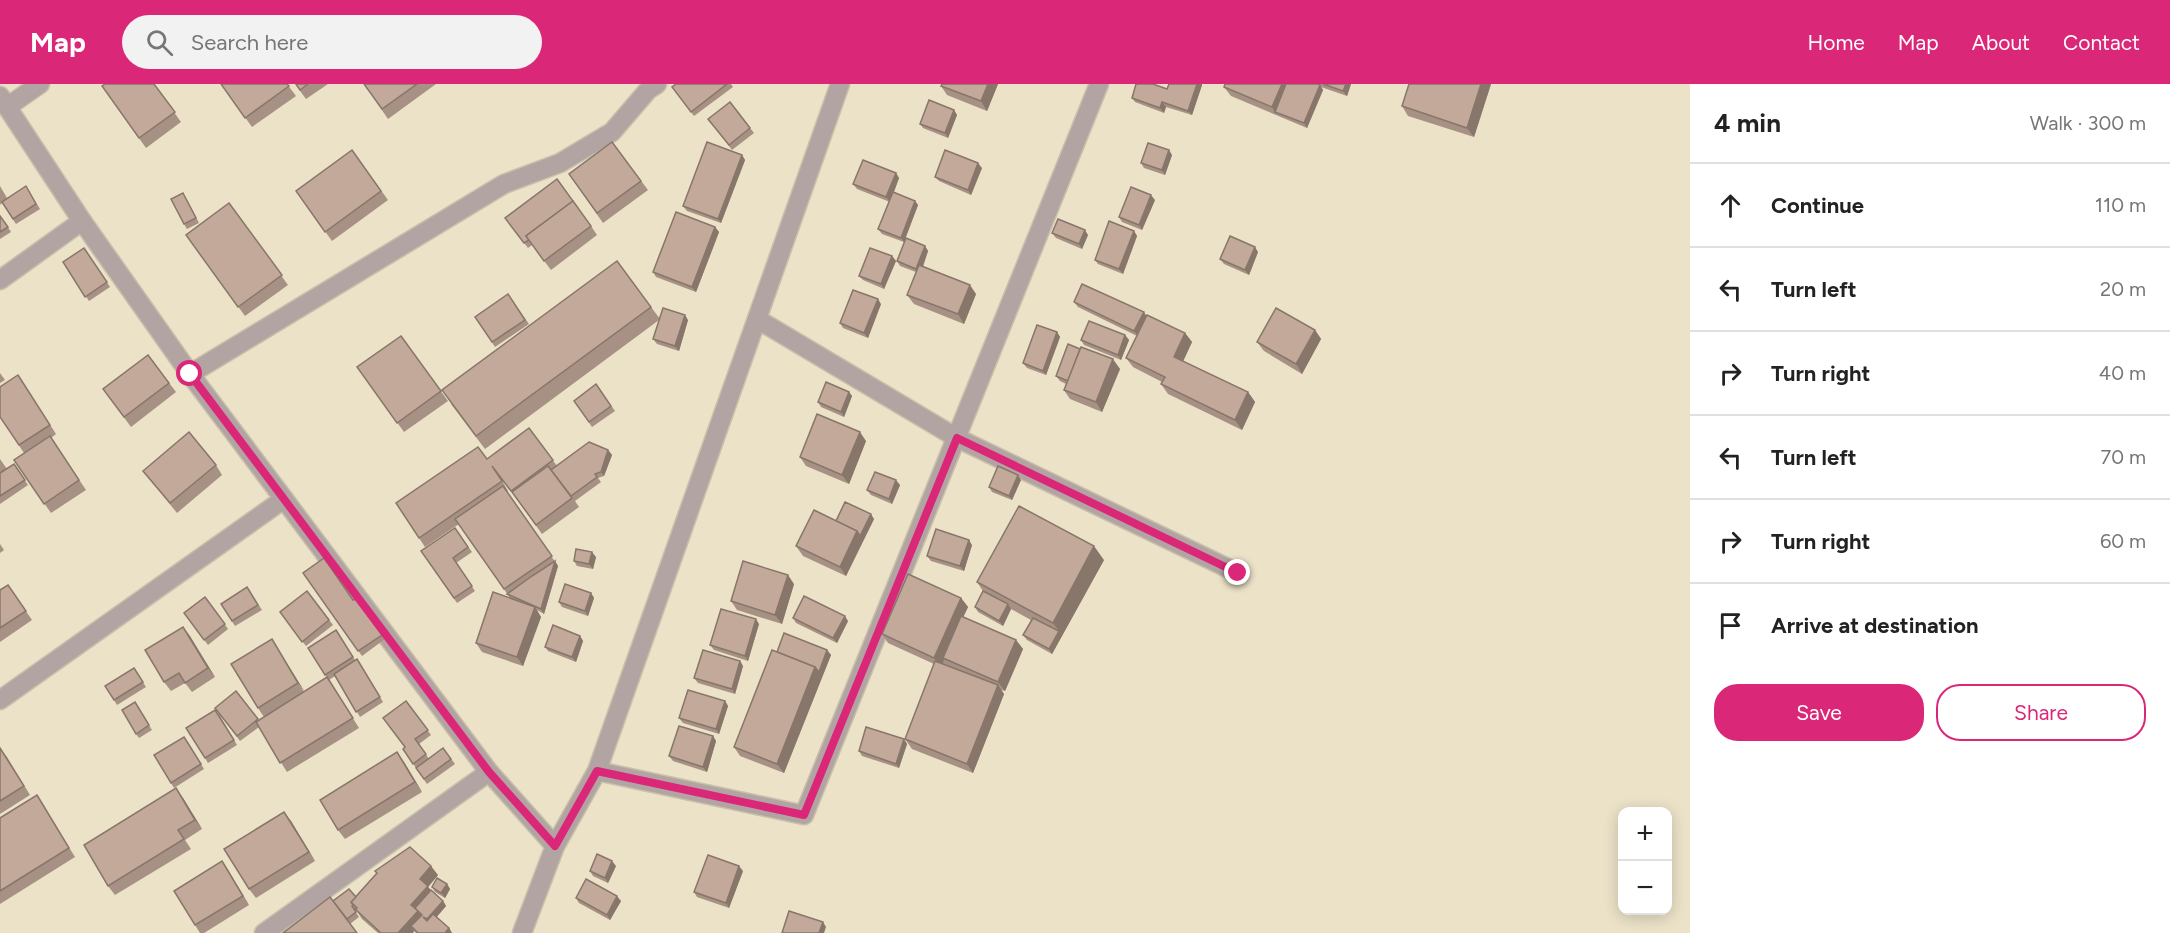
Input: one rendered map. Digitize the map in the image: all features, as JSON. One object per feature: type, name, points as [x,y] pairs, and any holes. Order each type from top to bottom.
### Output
[{"type":"street","points":[[40,84],[4,101],[82,221],[190,374],[489,772],[555,846]]},
{"type":"street","points":[[522,933],[555,846],[597,771],[840,84]]},
{"type":"street","points":[[597,771],[804,815],[1099,84]]},
{"type":"street","points":[[190,374],[504,184],[560,163],[612,132],[651,86]]},
{"type":"street","points":[[0,280],[82,221]]},
{"type":"street","points":[[757,319],[957,438],[1238,573]]},
{"type":"street","points":[[0,700],[284,499]]},
{"type":"street","points":[[264,933],[489,772]]},
{"type":"building","points":[[105,84],[154,84],[175,112],[139,138],[102,86]]},
{"type":"building","points":[[221,84],[287,84],[289,86],[245,118]]},
{"type":"building","points":[[296,84],[308,84],[300,90]]},
{"type":"building","points":[[364,84],[417,84],[382,109]]},
{"type":"building","points":[[676,84],[727,84],[691,112],[672,87]]},
{"type":"building","points":[[942,84],[988,84],[981,101],[941,86]]},
{"type":"building","points":[[1136,84],[1153,84],[1167,89],[1169,84],[1197,84],[1188,111],[1162,102],[1160,108],[1132,98]]},
{"type":"building","points":[[1225,84],[1282,84],[1272,107],[1224,87]]},
{"type":"building","points":[[1286,84],[1320,85],[1304,123],[1275,112]]},
{"type":"building","points":[[1323,84],[1346,84],[1343,91]]},
{"type":"building","points":[[1409,84],[1481,84],[1467,128],[1402,106]]},
{"type":"building","points":[[929,100],[954,110],[945,133],[920,124]]},
{"type":"building","points":[[730,102],[750,128],[729,145],[708,119]]},
{"type":"building","points":[[612,142],[641,181],[597,213],[569,174]]},
{"type":"building","points":[[707,142],[742,155],[718,219],[683,206]]},
{"type":"building","points":[[1148,143],[1169,150],[1162,170],[1141,163]]},
{"type":"building","points":[[352,150],[381,191],[325,232],[296,191]]},
{"type":"building","points":[[945,150],[978,163],[968,190],[935,177]]},
{"type":"building","points":[[863,160],[896,173],[886,197],[853,184]]},
{"type":"building","points":[[557,179],[573,201],[526,236],[529,240],[524,243],[505,218]]},
{"type":"building","points":[[26,186],[36,204],[13,219],[2,202]]},
{"type":"building","points":[[1131,187],[1151,195],[1139,225],[1119,217]]},
{"type":"building","points":[[893,192],[915,201],[901,238],[878,229]]},
{"type":"building","points":[[183,193],[196,218],[184,224],[171,199]]},
{"type":"building","points":[[573,201],[591,226],[544,261],[526,236]]},
{"type":"building","points":[[229,203],[282,275],[238,307],[186,235]]},
{"type":"building","points":[[676,212],[715,227],[692,287],[653,272]]},
{"type":"building","points":[[0,216],[8,227],[0,232]]},
{"type":"building","points":[[1058,219],[1085,230],[1079,244],[1052,233]]},
{"type":"building","points":[[1109,221],[1134,231],[1119,269],[1095,260]]},
{"type":"building","points":[[1230,236],[1255,247],[1245,270],[1220,259]]},
{"type":"building","points":[[906,238],[925,246],[916,269],[897,261]]},
{"type":"building","points":[[84,248],[107,282],[85,297],[63,262]]},
{"type":"building","points":[[870,248],[892,256],[881,284],[859,276]]},
{"type":"building","points":[[617,261],[651,307],[476,436],[442,390]]},
{"type":"building","points":[[919,265],[970,285],[958,314],[907,295]]},
{"type":"building","points":[[1082,284],[1144,312],[1134,331],[1074,302]]},
{"type":"building","points":[[853,290],[878,299],[864,333],[840,323]]},
{"type":"building","points":[[508,294],[525,320],[492,342],[475,317]]},
{"type":"building","points":[[663,308],[685,315],[675,346],[653,339]]},
{"type":"building","points":[[1276,308],[1315,330],[1296,364],[1257,342]]},
{"type":"building","points":[[1147,315],[1185,333],[1174,357],[1248,392],[1235,420],[1161,384],[1165,377],[1126,358]]},
{"type":"building","points":[[1089,321],[1125,335],[1118,355],[1081,340]]},
{"type":"building","points":[[1037,325],[1057,332],[1043,371],[1023,363]]},
{"type":"building","points":[[401,336],[441,391],[397,423],[357,367]]},
{"type":"building","points":[[1068,344],[1080,349],[1068,381],[1056,376]]},
{"type":"building","points":[[1081,347],[1113,359],[1096,402],[1064,390]]},
{"type":"building","points":[[148,355],[169,383],[124,417],[103,389]]},
{"type":"building","points":[[18,375],[50,425],[19,445],[0,417],[0,387]]},
{"type":"building","points":[[826,382],[849,392],[841,412],[818,402]]},
{"type":"building","points":[[596,384],[611,406],[589,422],[574,401]]},
{"type":"building","points":[[817,414],[860,432],[842,475],[800,457]]},
{"type":"building","points":[[529,428],[553,460],[511,491],[492,466],[502,481],[419,538],[396,503],[478,447],[487,459]]},
{"type":"building","points":[[189,432],[216,465],[170,503],[143,471]]},
{"type":"building","points":[[50,436],[79,480],[44,504],[14,460]]},
{"type":"building","points":[[589,442],[608,450],[601,472],[595,474],[597,477],[571,496],[551,470]]},
{"type":"building","points":[[14,464],[25,480],[0,496],[0,473]]},
{"type":"building","points":[[548,466],[572,498],[536,525],[512,492]]},
{"type":"building","points":[[998,466],[1018,475],[1009,496],[989,487]]},
{"type":"building","points":[[875,472],[896,480],[889,499],[867,490]]},
{"type":"building","points":[[503,486],[552,556],[504,589],[455,519]]},
{"type":"building","points":[[845,502],[871,514],[860,536],[857,531],[836,521]]},
{"type":"building","points":[[1019,506],[1094,546],[1053,623],[977,582]]},
{"type":"building","points":[[814,510],[857,531],[840,567],[796,546]]},
{"type":"building","points":[[455,528],[468,547],[453,558],[472,586],[454,598],[421,551]]},
{"type":"building","points":[[936,529],[969,540],[960,566],[927,556]]},
{"type":"building","points":[[576,549],[592,552],[589,564],[574,561]]},
{"type":"building","points":[[324,558],[353,600],[356,599],[382,635],[358,651],[303,573]]},
{"type":"building","points":[[555,561],[541,609],[507,594],[532,576]]},
{"type":"building","points":[[743,561],[788,575],[775,615],[731,601]]},
{"type":"building","points":[[908,574],[961,598],[934,658],[882,634]]},
{"type":"building","points":[[565,584],[591,593],[585,611],[559,602]]},
{"type":"building","points":[[8,585],[26,611],[0,628],[0,590]]},
{"type":"building","points":[[247,587],[258,605],[232,621],[221,604]]},
{"type":"building","points":[[307,591],[329,620],[302,642],[280,612]]},
{"type":"building","points":[[983,591],[1008,604],[999,621],[975,607]]},
{"type":"building","points":[[493,592],[535,607],[517,657],[476,643]]},
{"type":"building","points":[[804,596],[845,616],[833,638],[793,618]]},
{"type":"building","points":[[205,597],[225,624],[204,640],[184,613]]},
{"type":"building","points":[[721,609],[756,619],[745,656],[710,645]]},
{"type":"building","points":[[961,616],[1016,640],[998,682],[943,658]]},
{"type":"building","points":[[1033,618],[1059,631],[1049,649],[1023,635]]},
{"type":"building","points":[[553,625],[580,636],[572,657],[545,647]]},
{"type":"building","points":[[183,627],[208,668],[185,683],[179,673],[164,682],[145,650]]},
{"type":"building","points":[[336,630],[353,657],[325,675],[308,648]]},
{"type":"building","points":[[784,633],[827,650],[819,672],[815,667],[777,652]]},
{"type":"building","points":[[272,639],[298,683],[258,708],[231,664]]},
{"type":"building","points":[[703,650],[740,661],[732,689],[694,678]]},
{"type":"building","points":[[772,650],[815,667],[777,764],[734,747]]},
{"type":"building","points":[[357,659],[380,697],[356,712],[334,674]]},
{"type":"building","points":[[935,661],[998,685],[967,764],[905,739]]},
{"type":"building","points":[[134,668],[143,682],[114,700],[105,686]]},
{"type":"building","points":[[327,677],[353,718],[280,763],[256,722]]},
{"type":"building","points":[[688,690],[725,701],[716,729],[679,718]]},
{"type":"building","points":[[236,691],[258,719],[237,736],[215,708]]},
{"type":"building","points":[[406,701],[428,730],[415,739],[426,754],[413,764],[403,749],[405,747],[383,718]]},
{"type":"building","points":[[135,702],[149,725],[136,734],[122,710]]},
{"type":"building","points":[[215,710],[234,740],[205,758],[186,728]]},
{"type":"building","points":[[679,726],[713,736],[703,767],[669,756]]},
{"type":"building","points":[[866,727],[904,739],[896,764],[859,751]]},
{"type":"building","points":[[184,737],[201,764],[171,783],[154,755]]},
{"type":"building","points":[[0,748],[24,786],[0,801]]},
{"type":"building","points":[[443,748],[451,759],[424,779],[416,768]]},
{"type":"building","points":[[397,752],[415,782],[338,830],[320,800]]},
{"type":"building","points":[[176,788],[195,820],[178,830],[184,839],[108,886],[84,845]]},
{"type":"building","points":[[37,795],[69,848],[0,891],[0,818]]},
{"type":"building","points":[[284,812],[309,852],[249,889],[224,849]]},
{"type":"building","points":[[410,847],[431,866],[420,879],[428,886],[411,905],[418,911],[398,933],[381,933],[355,909],[357,908],[351,902],[377,873],[375,871]]},
{"type":"building","points":[[597,854],[612,861],[605,878],[590,871]]},
{"type":"building","points":[[708,855],[739,866],[726,903],[694,892]]},
{"type":"building","points":[[222,861],[243,896],[195,925],[174,891]]},
{"type":"building","points":[[437,878],[447,884],[441,893],[432,887]]},
{"type":"building","points":[[586,879],[617,896],[607,915],[576,898]]},
{"type":"building","points":[[349,889],[356,897],[351,902],[356,912],[347,919],[333,901]]},
{"type":"building","points":[[431,890],[443,901],[427,919],[423,917],[427,921],[433,914],[449,928],[445,933],[418,933],[411,926],[422,915],[415,908]]},
{"type":"building","points":[[330,897],[357,933],[283,933]]},
{"type":"building","points":[[789,911],[823,922],[819,933],[782,933]]},
{"type":"route","points":[[190,374],[489,772],[555,846],[597,771],[804,815],[957,438],[1238,573]]}]
